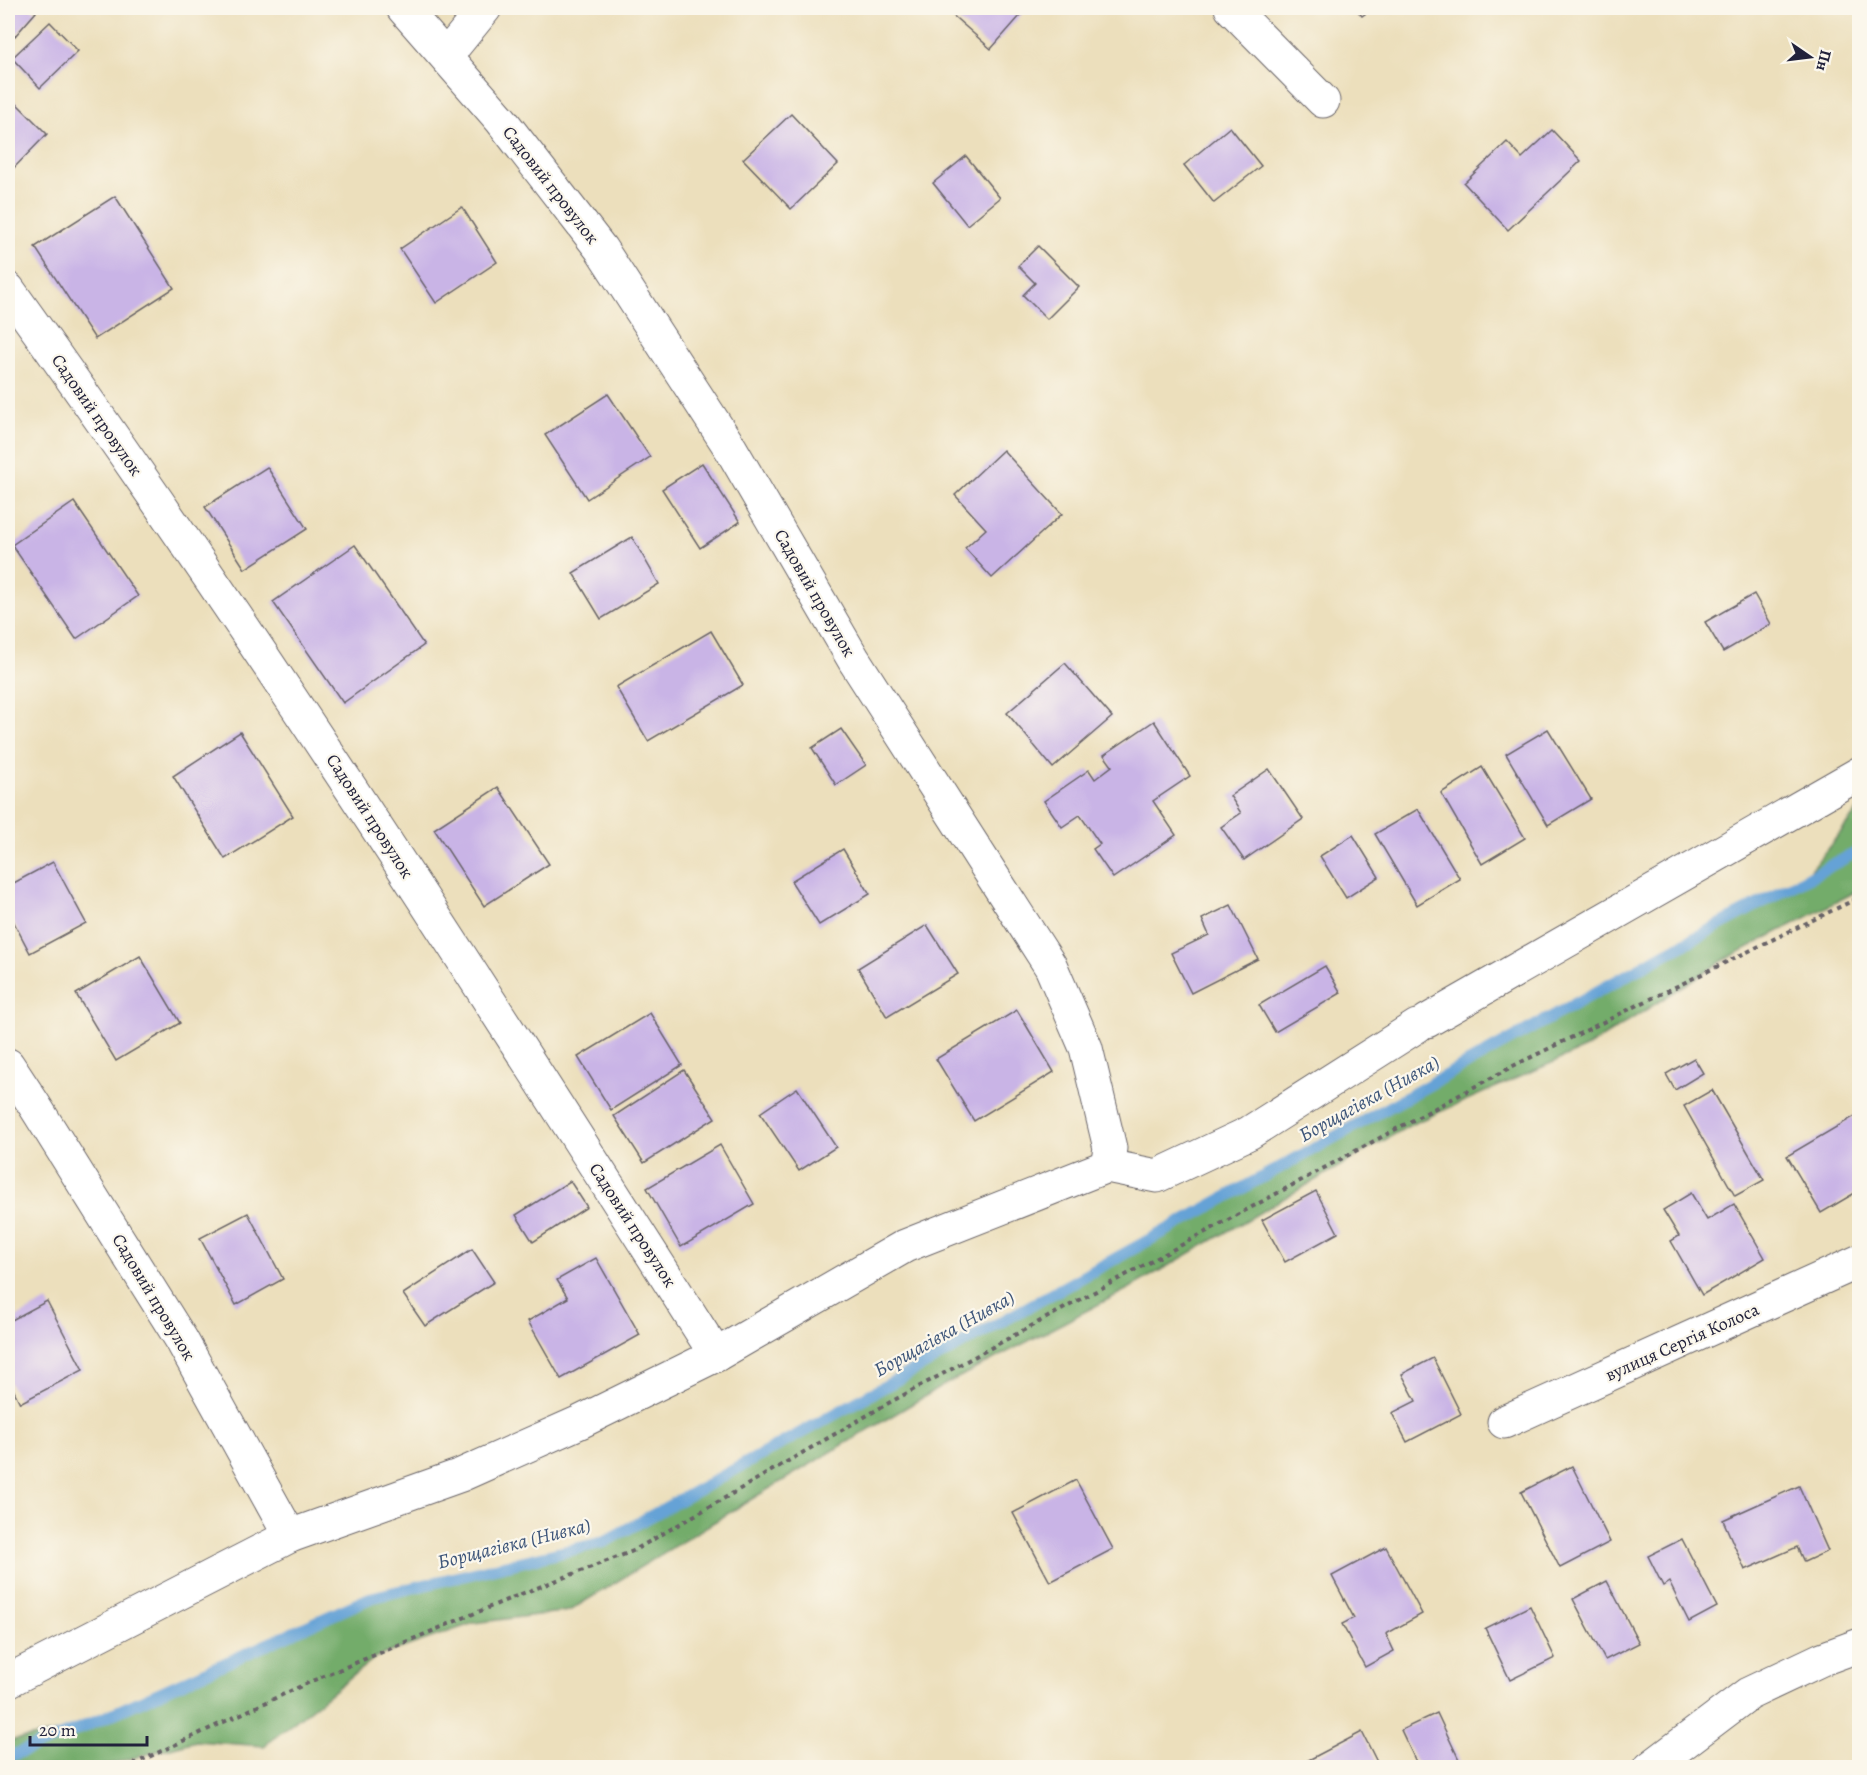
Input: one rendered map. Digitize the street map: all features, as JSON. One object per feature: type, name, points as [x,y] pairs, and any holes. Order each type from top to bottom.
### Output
[{"type":"street","name":"Садовий провулок","points":[[403,8],[501,120],[601,249],[731,449],[855,660],[1051,967],[1086,1048],[1110,1148],[1107,1166]]},
{"type":"street","points":[[446,56],[485,8]]},
{"type":"street","points":[[1231,8],[1323,101]]},
{"type":"street","name":"Садовий провулок","points":[[8,289],[85,396],[384,837],[716,1355]]},
{"type":"street","points":[[8,1681],[290,1536],[461,1475],[580,1422],[716,1355],[905,1246],[1107,1166],[1157,1176],[1249,1133],[1422,1023],[1860,773]]},
{"type":"street","name":"Садовий провулок","points":[[8,1065],[181,1339],[290,1536]]},
{"type":"street","name":"вулиця Сергія Колоса","points":[[1504,1422],[1860,1261]]},
{"type":"street","points":[[1650,1767],[1748,1694],[1822,1659],[1860,1645]]},
{"type":"path","points":[[125,1767],[312,1681],[521,1594],[633,1551],[885,1405],[1513,1066],[1860,897]]},
{"type":"green space","points":[[1859,809],[1859,890],[1724,960],[1586,1048],[1412,1124],[1130,1288],[944,1385],[569,1611],[474,1623],[376,1657],[264,1746],[196,1741],[100,1767],[8,1767],[8,1741],[79,1729],[370,1598],[604,1542],[1665,954],[1802,881]]},
{"type":"building","points":[[8,8],[31,8],[36,12],[8,44]]},
{"type":"building","points":[[953,8],[1027,8],[991,49],[949,12]]},
{"type":"building","points":[[1355,8],[1373,8],[1362,16]]},
{"type":"building","points":[[50,22],[78,51],[40,88],[12,58]]},
{"type":"building","points":[[8,95],[47,134],[8,174]]},
{"type":"building","points":[[791,114],[838,164],[791,209],[743,159]]},
{"type":"building","points":[[1230,127],[1261,166],[1214,203],[1184,165]]},
{"type":"building","points":[[1552,130],[1581,161],[1508,230],[1464,183],[1507,142],[1522,158]]},
{"type":"building","points":[[966,156],[1000,198],[967,225],[933,183]]},
{"type":"building","points":[[115,196],[174,288],[95,339],[35,247]]},
{"type":"building","points":[[462,207],[497,262],[436,303],[400,249]]},
{"type":"building","points":[[1038,246],[1079,287],[1047,319],[1023,295],[1035,283],[1018,266]]},
{"type":"building","points":[[608,394],[650,457],[587,499],[545,435]]},
{"type":"building","points":[[1003,450],[1062,514],[992,578],[965,548],[986,529],[955,495]]},
{"type":"building","points":[[702,463],[740,522],[700,548],[662,489]]},
{"type":"building","points":[[267,467],[307,529],[245,569],[205,507]]},
{"type":"building","points":[[74,502],[138,596],[76,639],[12,545]]},
{"type":"building","points":[[632,537],[659,584],[601,619],[573,573]]},
{"type":"building","points":[[355,545],[424,645],[343,703],[273,602]]},
{"type":"building","points":[[1754,594],[1771,624],[1723,652],[1705,622]]},
{"type":"building","points":[[711,631],[743,685],[648,741],[616,687]]},
{"type":"building","points":[[1065,663],[1112,717],[1053,768],[1007,713]]},
{"type":"building","points":[[1154,721],[1190,776],[1153,801],[1176,835],[1113,878],[1093,849],[1100,844],[1080,815],[1062,827],[1044,801],[1089,770],[1095,779],[1112,766],[1104,755]]},
{"type":"building","points":[[841,729],[866,765],[836,785],[812,748]]},
{"type":"building","points":[[1548,729],[1591,799],[1548,825],[1506,754]]},
{"type":"building","points":[[240,732],[293,816],[225,859],[173,776]]},
{"type":"building","points":[[1482,767],[1525,838],[1482,864],[1441,793]]},
{"type":"building","points":[[1269,769],[1303,819],[1244,860],[1221,827],[1241,813],[1230,796]]},
{"type":"building","points":[[498,787],[549,864],[484,906],[434,829]]},
{"type":"building","points":[[1418,809],[1460,879],[1417,905],[1375,834]]},
{"type":"building","points":[[1353,835],[1379,877],[1346,898],[1320,856]]},
{"type":"building","points":[[843,849],[870,894],[819,925],[791,881]]},
{"type":"building","points":[[53,862],[86,923],[30,953],[8,911],[8,886]]},
{"type":"building","points":[[1231,905],[1258,959],[1191,993],[1171,953],[1209,935],[1202,919]]},
{"type":"building","points":[[927,925],[958,974],[887,1017],[858,968]]},
{"type":"building","points":[[140,956],[180,1023],[116,1061],[76,994]]},
{"type":"building","points":[[1325,966],[1341,993],[1275,1032],[1259,1005]]},
{"type":"building","points":[[1017,1010],[1054,1072],[974,1121],[936,1059]]},
{"type":"building","points":[[650,1013],[682,1065],[611,1110],[578,1057]]},
{"type":"building","points":[[1694,1058],[1703,1073],[1675,1090],[1666,1074]]},
{"type":"building","points":[[684,1070],[715,1118],[644,1163],[614,1116]]},
{"type":"building","points":[[797,1088],[836,1147],[799,1171],[760,1113]]},
{"type":"building","points":[[1712,1090],[1764,1180],[1735,1196],[1684,1106]]},
{"type":"building","points":[[1860,1113],[1860,1190],[1821,1213],[1787,1156]]},
{"type":"building","points":[[720,1145],[754,1204],[681,1247],[647,1188]]},
{"type":"building","points":[[570,1181],[587,1207],[533,1242],[516,1215]]},
{"type":"building","points":[[1316,1191],[1338,1233],[1285,1262],[1262,1220]]},
{"type":"building","points":[[1691,1193],[1707,1220],[1734,1204],[1765,1258],[1702,1295],[1671,1241],[1679,1236],[1663,1210]]},
{"type":"building","points":[[248,1213],[283,1279],[236,1305],[200,1238]]},
{"type":"building","points":[[472,1249],[494,1282],[425,1326],[403,1294]]},
{"type":"building","points":[[596,1258],[640,1335],[561,1379],[528,1321],[568,1298],[557,1280]]},
{"type":"building","points":[[47,1301],[83,1370],[20,1403],[8,1379],[8,1322]]},
{"type":"building","points":[[1433,1358],[1461,1414],[1407,1442],[1392,1413],[1416,1401],[1402,1374]]},
{"type":"building","points":[[1572,1466],[1610,1542],[1560,1568],[1521,1492]]},
{"type":"building","points":[[1076,1480],[1113,1549],[1050,1582],[1013,1513]]},
{"type":"building","points":[[1799,1486],[1828,1551],[1804,1562],[1797,1547],[1745,1570],[1723,1520]]},
{"type":"building","points":[[1682,1539],[1717,1607],[1689,1622],[1669,1582],[1663,1586],[1648,1556]]},
{"type":"building","points":[[1386,1547],[1422,1614],[1386,1634],[1394,1651],[1365,1667],[1342,1624],[1354,1618],[1332,1576]]},
{"type":"building","points":[[1607,1581],[1639,1643],[1605,1660],[1573,1599]]},
{"type":"building","points":[[1530,1606],[1555,1658],[1510,1680],[1485,1628]]},
{"type":"building","points":[[1437,1713],[1463,1768],[1419,1768],[1401,1730]]},
{"type":"building","points":[[1362,1732],[1380,1768],[1302,1768],[1301,1764]]},
{"type":"waterway","name":"Борщагівка (Нивка)","points":[[8,1757],[79,1729],[370,1598],[604,1542],[1665,954],[1860,850]]}]
